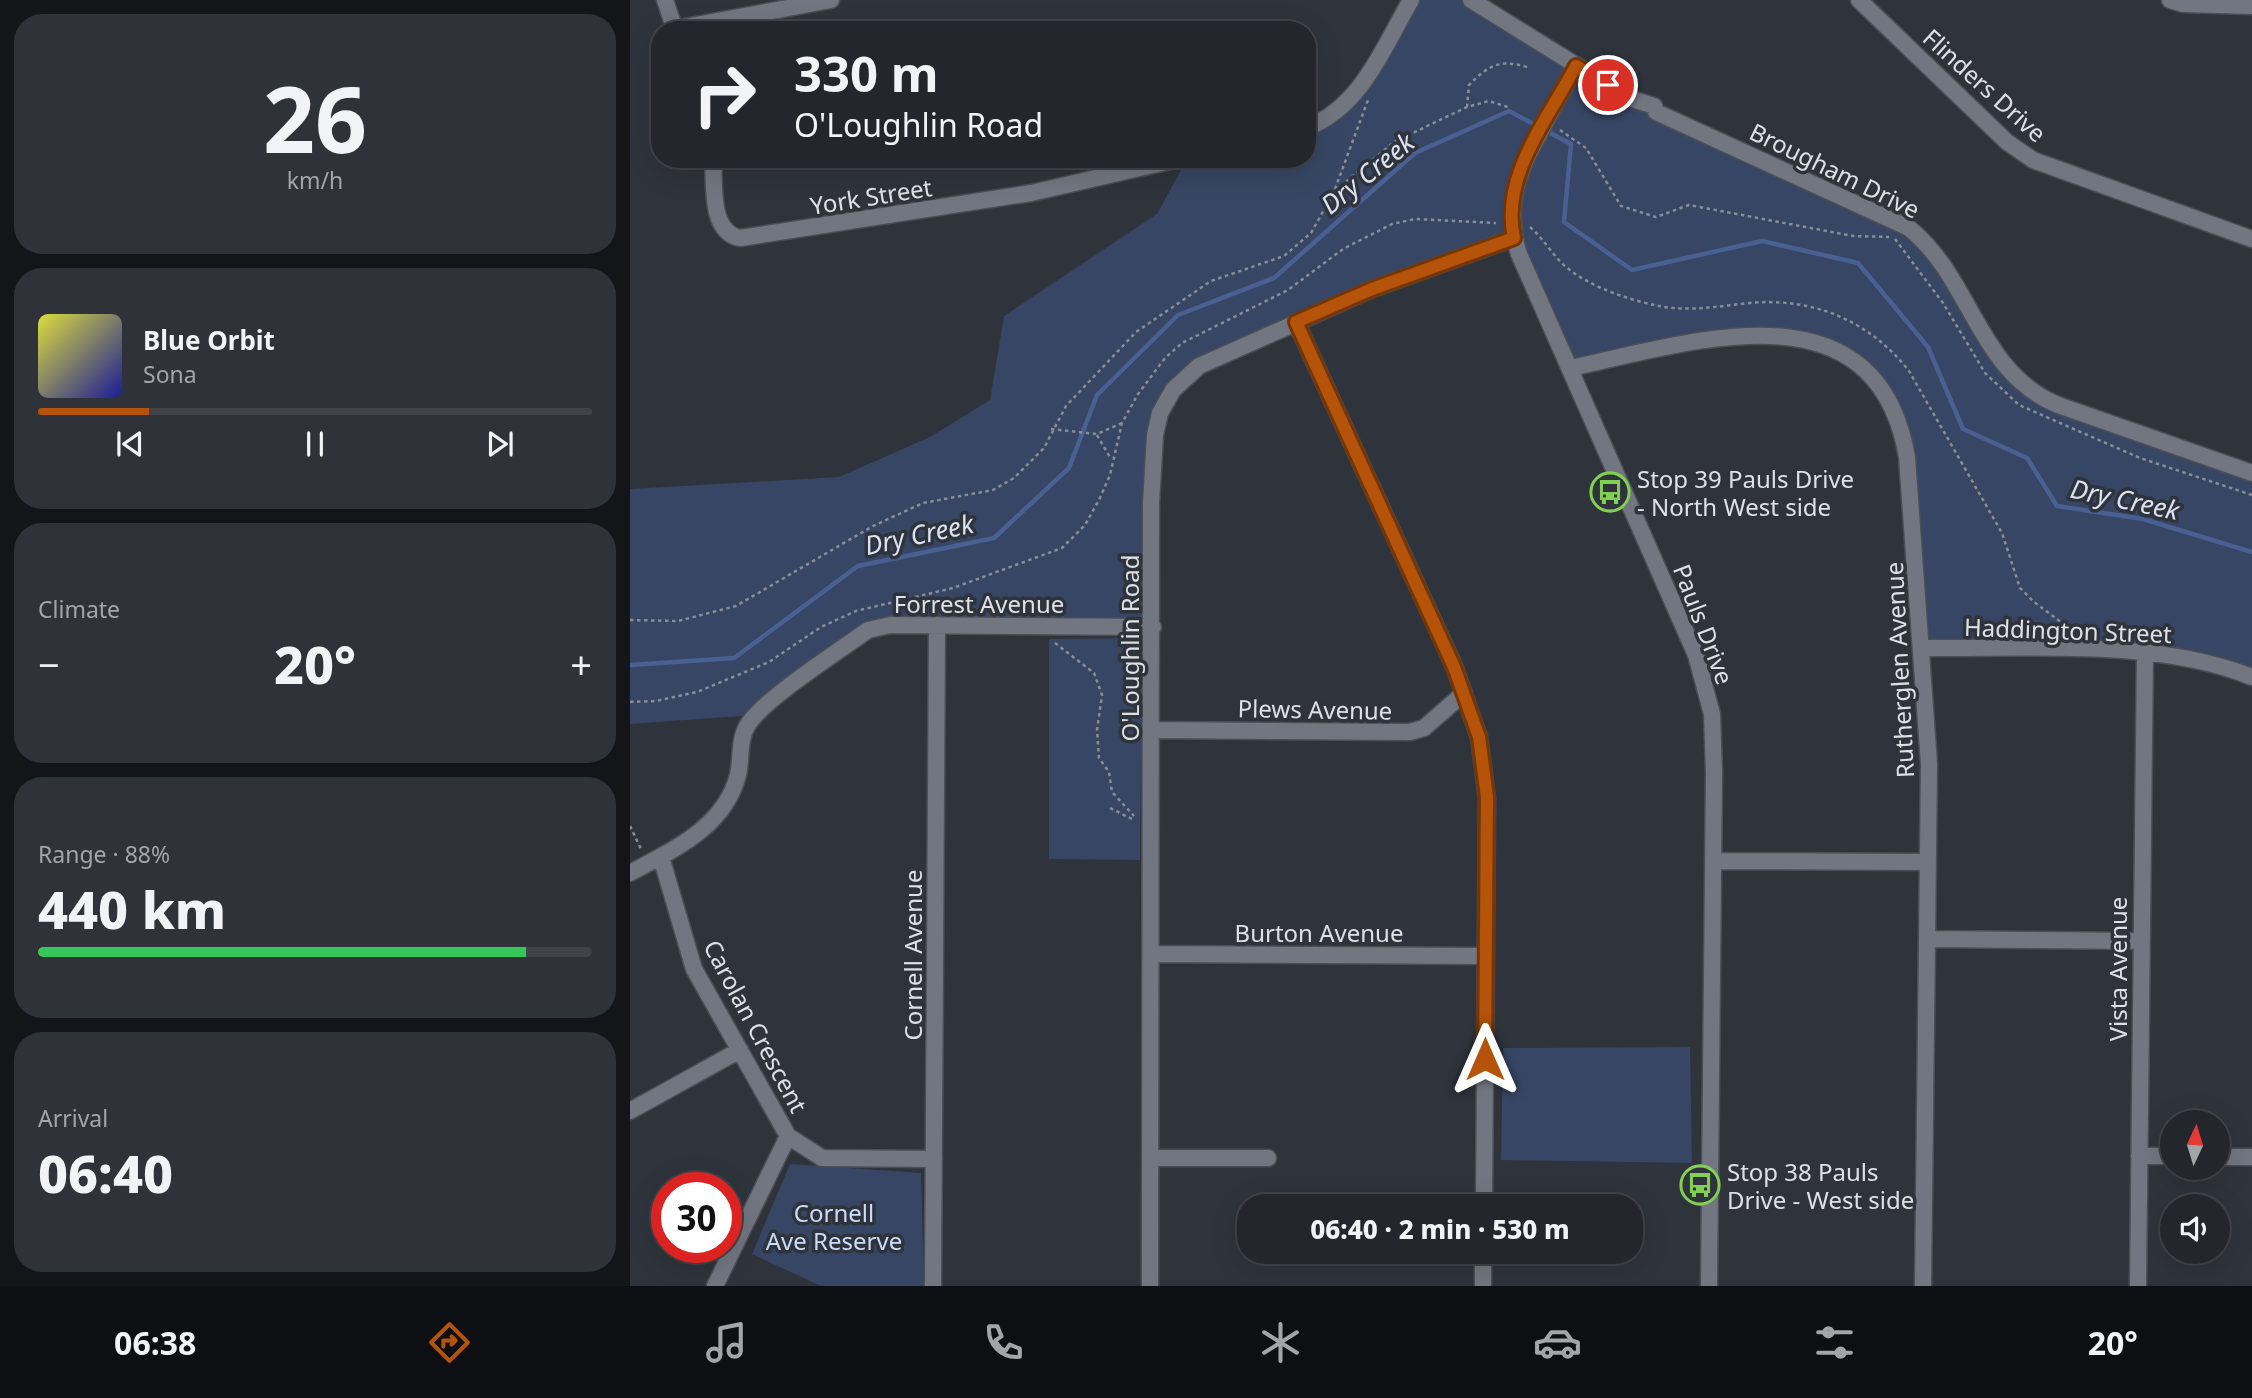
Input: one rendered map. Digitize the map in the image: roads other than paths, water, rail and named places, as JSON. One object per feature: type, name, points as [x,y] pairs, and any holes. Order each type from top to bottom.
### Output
[{"type":"street","points":[[665,0],[672,21]]},
{"type":"street","points":[[717,21],[831,0]]},
{"type":"street","points":[[1316,123],[1342,109],[1369,71],[1411,0]]},
{"type":"street","name":"Brougham Drive","points":[[1471,0],[1608,85],[1610,92],[1618,97],[1654,106],[1656,112],[1909,228],[1939,258],[2007,371],[2033,393],[2058,405],[2252,473]]},
{"type":"street","points":[[2170,0],[2183,4],[2252,6]]},
{"type":"street","name":"Flinders Drive","points":[[1865,2],[2007,142],[2033,160],[2252,239]]},
{"type":"street","name":"Pauls Drive","points":[[1576,66],[1530,151],[1514,191],[1513,231],[1524,266],[1691,644],[1706,685],[1714,741],[1709,1286]]},
{"type":"street","name":"York Street","points":[[714,168],[720,225],[727,234],[740,238],[1031,193],[1140,168]]},
{"type":"street","name":"O'Loughlin Road","points":[[1150,1286],[1152,477],[1155,435],[1160,413],[1173,390],[1199,366],[1372,289],[1513,231]]},
{"type":"street","points":[[1296,322],[1464,693],[1479,737],[1486,775],[1484,1194]]},
{"type":"street","name":"Rutherglen Avenue","points":[[1570,368],[1700,341],[1774,334],[1821,344],[1860,368],[1885,397],[1904,439],[1929,764],[1923,1286]]},
{"type":"street","name":"Forrest Avenue","points":[[630,873],[705,829],[726,804],[737,779],[745,730],[761,709],[868,630],[890,625],[1153,627]]},
{"type":"street","name":"Cornell Avenue","points":[[933,1286],[937,625]]},
{"type":"street","name":"Haddington Street","points":[[1922,648],[2144,653],[2216,664],[2252,677]]},
{"type":"street","name":"Vista Avenue","points":[[2138,1286],[2144,653]]},
{"type":"street","name":"Plews Avenue","points":[[1152,730],[1410,732],[1424,728],[1464,693]]},
{"type":"street","name":"Carolan Crescent","points":[[654,860],[694,969],[789,1136],[715,1286]]},
{"type":"street","points":[[1713,861],[1928,862]]},
{"type":"street","points":[[1927,939],[2140,940]]},
{"type":"street","name":"Burton Avenue","points":[[1152,954],[1486,956]]},
{"type":"street","points":[[630,1111],[740,1050]]},
{"type":"street","points":[[789,1136],[822,1158],[934,1159]]},
{"type":"street","points":[[2139,1156],[2160,1156]]},
{"type":"street","points":[[2230,1157],[2252,1157]]},
{"type":"street","points":[[1150,1158],[1268,1158]]},
{"type":"street","points":[[1483,1264],[1483,1286]]},
{"type":"waterway","name":"Dry Creek","points":[[630,665],[734,658],[858,566],[994,538],[1069,468],[1097,395],[1178,315],[1274,278],[1415,153],[1509,111],[1571,144],[1564,222],[1632,270],[1762,241],[1858,263],[1928,347],[1963,429],[2027,458],[2057,506],[2143,519],[2252,552]]},
{"type":"place","name":"Stop 39 Pauls Drive - North West side","points":[[1610,492]]},
{"type":"place","name":"Stop 38 Pauls Drive - West side","points":[[1700,1185]]},
{"type":"park label","name":"Cornell Ave Reserve","points":[[834,1226]]}]
